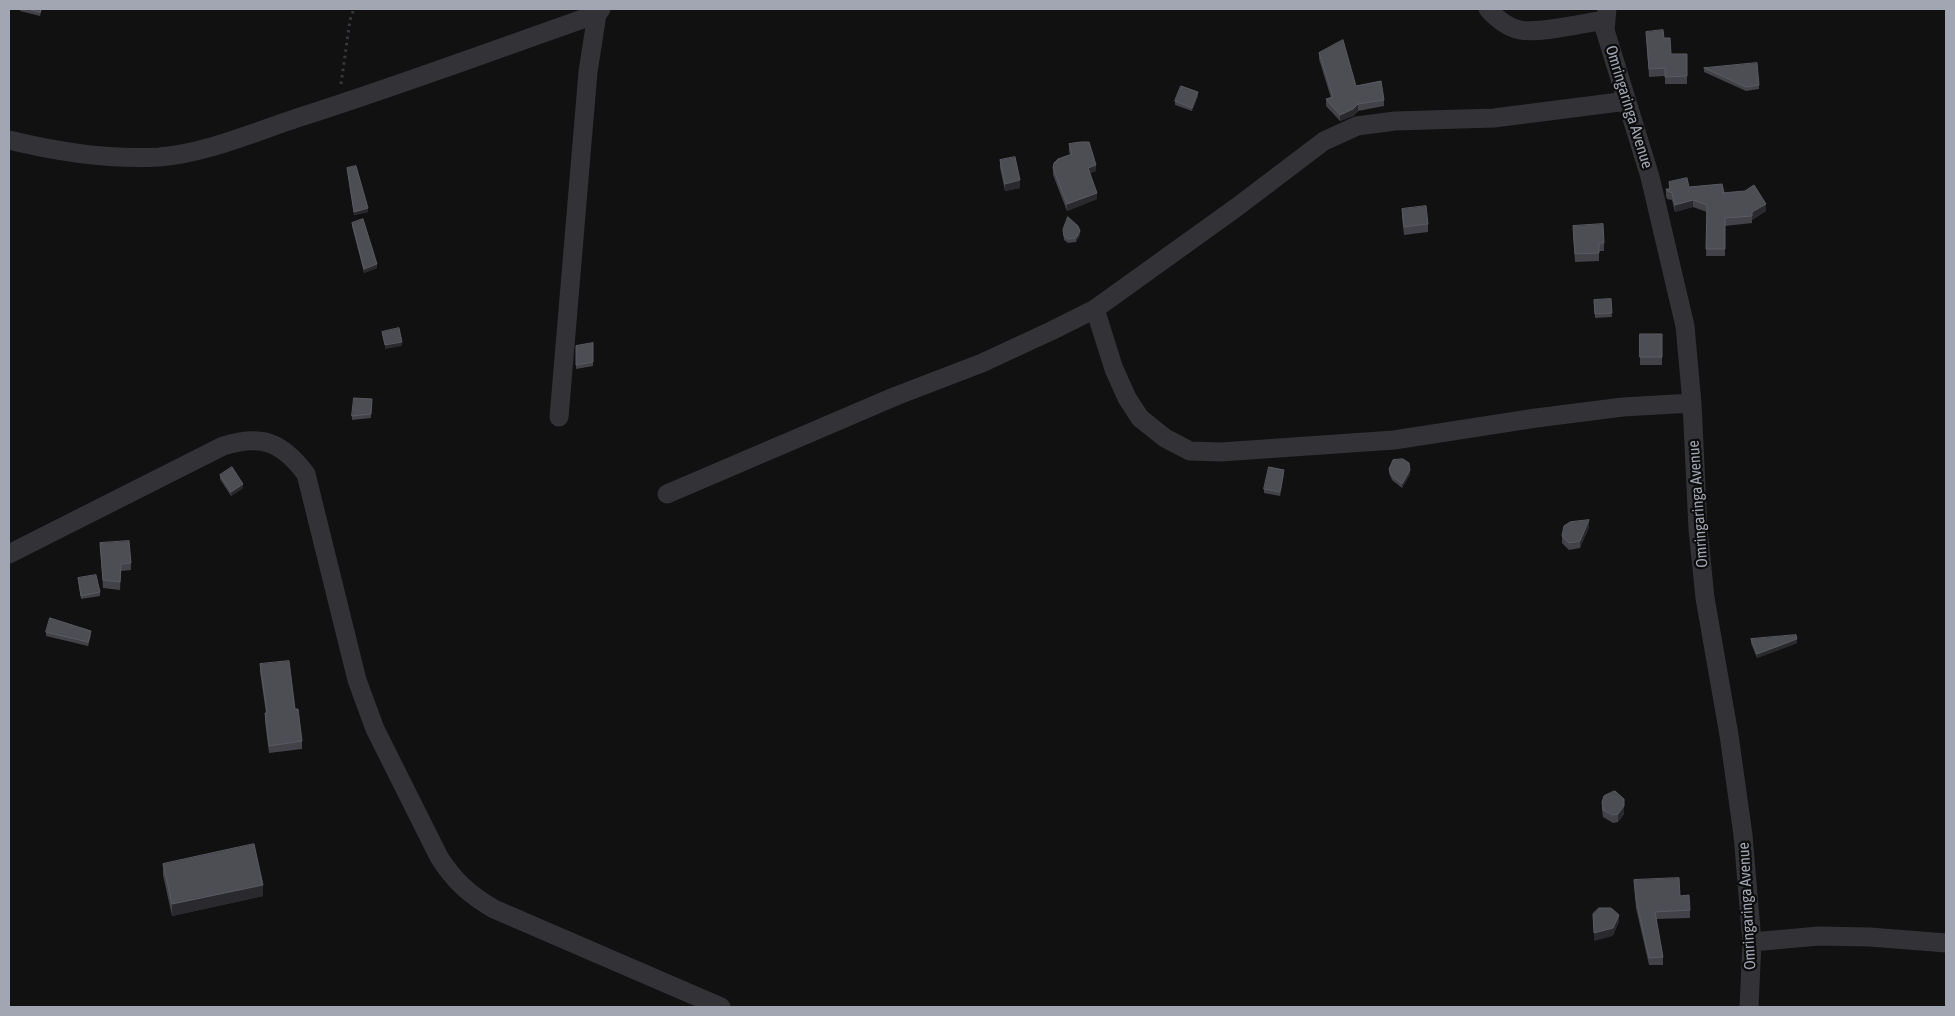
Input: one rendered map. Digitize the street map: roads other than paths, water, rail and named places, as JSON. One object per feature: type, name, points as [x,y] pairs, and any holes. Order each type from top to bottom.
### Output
[{"type":"street","points":[[1488,9],[1498,21],[1520,30],[1544,30],[1606,14]]},
{"type":"street","points":[[9,140],[62,152],[108,157],[159,157],[208,147],[338,105],[599,12]]},
{"type":"street","points":[[559,416],[588,72],[599,12]]},
{"type":"street","name":"Omringaringa Avenue","points":[[1606,14],[1606,30],[1652,185],[1685,326],[1692,403],[1698,529],[1705,598],[1729,735],[1743,835],[1752,942],[1749,1007]]},
{"type":"street","points":[[667,494],[896,396],[982,363],[1095,309],[1237,207],[1324,141],[1356,126],[1395,121],[1494,118],[1627,101]]},
{"type":"street","points":[[1095,309],[1114,369],[1127,398],[1140,418],[1165,438],[1190,451],[1221,452],[1394,440],[1623,407],[1692,403]]},
{"type":"street","points":[[9,554],[223,446],[240,441],[255,440],[269,443],[282,449],[294,458],[306,474],[357,680],[366,708],[438,857],[448,873],[474,898],[494,909],[721,1007]]},
{"type":"street","points":[[1752,942],[1819,936],[1870,937],[1946,943]]}]
